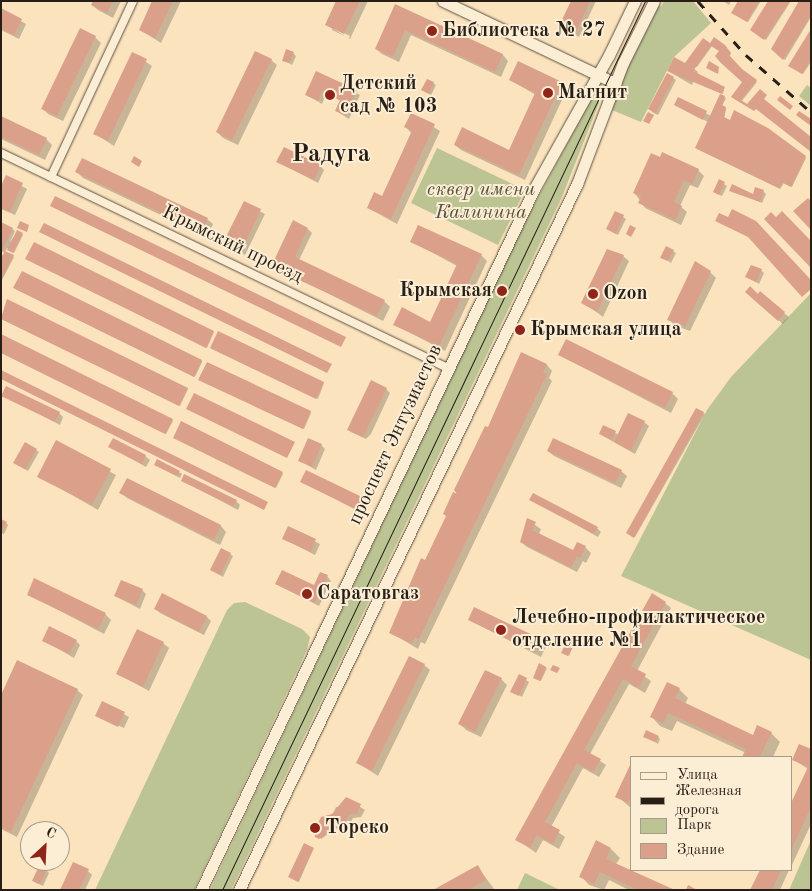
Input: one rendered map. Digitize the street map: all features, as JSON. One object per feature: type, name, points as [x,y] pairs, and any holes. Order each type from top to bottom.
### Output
[{"type":"main road","points":[[443,1],[615,83]]},
{"type":"main road","name":"проспект Энтузиастов","points":[[201,890],[545,166],[598,75],[635,1]]},
{"type":"main road","points":[[239,890],[577,184],[615,83],[654,1]]},
{"type":"street","points":[[51,176],[133,1]]},
{"type":"street","name":"Крымский проезд","points":[[1,153],[448,368]]},
{"type":"green space","points":[[664,1],[693,1],[711,23],[674,57],[641,122],[612,110],[631,59],[658,3],[661,7]]},
{"type":"green space","points":[[807,85],[811,88],[811,106],[799,96]]},
{"type":"green space","points":[[593,96],[599,99],[599,103],[562,197],[231,890],[210,890],[520,231]]},
{"type":"green space","name":"сквер имени Калинина","points":[[437,148],[525,190],[498,245],[411,203]]},
{"type":"green space","points":[[811,293],[811,660],[621,576],[707,410],[731,377]]},
{"type":"green space","points":[[245,602],[302,629],[310,637],[307,650],[194,890],[95,890],[227,610],[234,603]]},
{"type":"green space","points":[[811,840],[811,890],[789,890]]},
{"type":"green space","points":[[525,873],[560,890],[517,890]]},
{"type":"building","points":[[93,1],[113,1],[107,13],[91,5]]},
{"type":"building","points":[[152,1],[173,1],[155,38],[139,30]]},
{"type":"building","points":[[336,1],[360,1],[344,34],[325,25]]},
{"type":"building","points":[[571,1],[590,1],[575,34],[559,26]]},
{"type":"building","points":[[738,1],[759,1],[747,22],[731,13]]},
{"type":"building","points":[[768,1],[790,1],[764,40],[750,30]]},
{"type":"building","points":[[799,1],[811,1],[811,15],[783,60],[771,49]]},
{"type":"building","points":[[395,4],[503,54],[495,72],[405,30],[393,57],[375,49]]},
{"type":"building","points":[[1,8],[22,19],[14,35],[1,29]]},
{"type":"building","points":[[80,28],[96,36],[57,116],[41,109]]},
{"type":"building","points":[[811,29],[811,60],[802,74],[788,66]]},
{"type":"building","points":[[714,37],[725,45],[731,53],[729,55],[742,69],[757,80],[741,100],[747,104],[760,89],[767,95],[764,99],[811,137],[811,152],[756,109],[754,111],[731,97],[742,82],[721,63],[715,56],[719,51],[711,46],[693,71],[725,87],[722,94],[667,71],[674,57],[685,63],[703,38],[710,43]]},
{"type":"building","points":[[286,49],[294,52],[289,63],[282,61]]},
{"type":"building","points":[[255,51],[272,59],[232,140],[216,132]]},
{"type":"building","points":[[132,52],[147,59],[108,141],[93,134]]},
{"type":"building","points":[[518,61],[562,82],[519,175],[454,145],[462,127],[509,150],[535,93],[509,80]]},
{"type":"building","points":[[709,61],[719,67],[718,74],[706,68]]},
{"type":"building","points":[[316,71],[357,90],[345,115],[335,111],[340,100],[322,91],[318,101],[305,95]]},
{"type":"building","points":[[667,73],[674,77],[656,113],[648,109]]},
{"type":"building","points":[[427,79],[434,82],[429,94],[421,90]]},
{"type":"building","points":[[720,94],[725,96],[722,105],[726,107],[724,117],[730,120],[734,110],[768,128],[806,156],[791,187],[783,183],[779,188],[695,148]]},
{"type":"building","points":[[780,96],[793,106],[790,110],[777,100]]},
{"type":"building","points":[[678,97],[707,111],[703,120],[674,105]]},
{"type":"building","points":[[799,111],[811,119],[811,126],[796,115]]},
{"type":"building","points":[[648,112],[654,115],[649,124],[643,121]]},
{"type":"building","points":[[411,113],[435,124],[391,219],[367,208],[374,192],[382,196],[412,131],[404,127]]},
{"type":"building","points":[[1,116],[47,138],[39,155],[1,137]]},
{"type":"building","points":[[284,147],[321,165],[314,180],[276,162]]},
{"type":"building","points":[[662,152],[699,169],[692,184],[684,180],[674,202],[682,206],[675,220],[638,203],[641,197],[633,193],[651,153],[660,157]]},
{"type":"building","points":[[134,156],[142,161],[139,167],[131,162]]},
{"type":"building","points":[[82,158],[208,218],[201,232],[75,172]]},
{"type":"building","points":[[6,175],[23,183],[10,212],[1,208],[1,186]]},
{"type":"building","points":[[719,179],[725,182],[719,195],[713,192]]},
{"type":"building","points":[[732,184],[753,194],[755,187],[764,190],[760,202],[729,191]]},
{"type":"building","points":[[55,196],[346,337],[341,347],[50,206]]},
{"type":"building","points":[[808,198],[811,201],[811,230],[793,211]]},
{"type":"building","points":[[244,201],[261,209],[241,252],[223,243]]},
{"type":"building","points":[[732,209],[756,221],[811,280],[811,289],[802,297],[748,237],[715,221],[719,213],[728,217]]},
{"type":"building","points":[[615,211],[624,215],[616,234],[606,229]]},
{"type":"building","points":[[782,211],[811,241],[811,268],[764,219],[771,212],[776,217]]},
{"type":"building","points":[[293,220],[308,228],[295,257],[385,300],[377,316],[271,267]]},
{"type":"building","points":[[20,221],[29,225],[27,232],[17,228]]},
{"type":"building","points":[[1,222],[13,228],[1,253]]},
{"type":"building","points":[[44,223],[332,364],[327,373],[39,232]]},
{"type":"building","points":[[418,225],[482,254],[439,346],[393,325],[402,307],[430,322],[457,264],[410,242]]},
{"type":"building","points":[[630,225],[636,228],[631,237],[626,234]]},
{"type":"building","points":[[17,230],[23,233],[13,253],[7,250]]},
{"type":"building","points":[[34,242],[214,331],[206,348],[25,259]]},
{"type":"building","points":[[666,246],[674,250],[668,261],[660,258]]},
{"type":"building","points":[[607,249],[624,255],[597,312],[581,303]]},
{"type":"building","points":[[5,251],[14,255],[1,280],[1,259]]},
{"type":"building","points":[[695,261],[711,271],[685,326],[667,320]]},
{"type":"building","points":[[751,265],[762,269],[756,282],[745,277]]},
{"type":"building","points":[[22,271],[202,360],[194,377],[13,288]]},
{"type":"building","points":[[750,286],[758,294],[760,291],[785,312],[778,321],[745,292]]},
{"type":"building","points":[[7,299],[188,388],[179,406],[1,319]]},
{"type":"building","points":[[218,331],[324,382],[316,399],[210,348]]},
{"type":"building","points":[[1,334],[173,419],[165,434],[1,353]]},
{"type":"building","points":[[566,339],[673,392],[665,408],[558,355]]},
{"type":"building","points":[[521,352],[547,364],[543,373],[547,374],[419,639],[415,637],[412,644],[389,633],[421,558],[425,560],[446,516],[443,514],[453,492],[457,494],[454,490],[485,426],[488,427]]},
{"type":"building","points":[[207,362],[311,411],[303,429],[198,380]]},
{"type":"building","points":[[1,370],[268,502],[264,510],[1,379]]},
{"type":"building","points":[[371,380],[387,388],[363,437],[347,430]]},
{"type":"building","points":[[6,386],[60,412],[55,422],[1,396]]},
{"type":"building","points":[[194,393],[295,442],[287,458],[186,409]]},
{"type":"building","points":[[696,408],[704,412],[634,538],[626,533]]},
{"type":"building","points":[[628,413],[645,421],[631,451],[614,442]]},
{"type":"building","points":[[181,421],[283,472],[275,488],[173,438]]},
{"type":"building","points":[[603,425],[616,431],[612,440],[599,434]]},
{"type":"building","points":[[113,438],[146,455],[142,464],[108,447]]},
{"type":"building","points":[[308,438],[322,444],[312,467],[298,461]]},
{"type":"building","points":[[553,438],[622,470],[615,483],[547,451]]},
{"type":"building","points":[[56,440],[111,469],[92,505],[37,477]]},
{"type":"building","points":[[25,442],[37,449],[25,469],[13,463]]},
{"type":"building","points":[[157,459],[180,471],[177,476],[154,465]]},
{"type":"building","points":[[306,470],[362,497],[356,509],[300,482]]},
{"type":"building","points":[[184,474],[237,500],[233,506],[181,481]]},
{"type":"building","points":[[127,478],[221,525],[214,540],[119,493]]},
{"type":"building","points":[[533,493],[598,527],[594,534],[529,500]]},
{"type":"building","points":[[527,518],[536,522],[532,530],[573,550],[577,542],[586,546],[580,558],[577,556],[571,568],[520,542]]},
{"type":"building","points":[[1,519],[7,522],[1,533]]},
{"type":"building","points":[[288,526],[316,539],[311,552],[282,539]]},
{"type":"building","points":[[221,548],[231,553],[220,575],[210,570]]},
{"type":"building","name":"Саратовгаз","points":[[282,570],[314,585],[320,572],[328,575],[315,603],[275,584]]},
{"type":"building","points":[[34,578],[106,613],[98,629],[27,595]]},
{"type":"building","points":[[121,580],[143,589],[136,605],[114,596]]},
{"type":"building","points":[[162,593],[207,616],[199,632],[154,609]]},
{"type":"building","points":[[652,593],[666,602],[631,666],[646,674],[639,688],[623,679],[584,750],[601,759],[593,772],[577,763],[545,822],[560,830],[553,844],[537,835],[530,848],[515,840]]},
{"type":"building","points":[[474,607],[541,639],[535,652],[468,620]]},
{"type":"building","points":[[49,626],[77,640],[69,654],[42,641]]},
{"type":"building","points":[[137,629],[164,642],[143,687],[116,674]]},
{"type":"building","points":[[569,637],[576,641],[568,656],[561,653]]},
{"type":"building","points":[[409,656],[425,664],[372,771],[356,763]]},
{"type":"building","points":[[17,660],[78,689],[11,832],[1,827],[1,695]]},
{"type":"building","points":[[539,663],[546,667],[540,681],[533,678]]},
{"type":"building","points":[[553,665],[560,668],[557,673],[550,670]]},
{"type":"building","points":[[485,670],[502,678],[475,732],[458,724]]},
{"type":"building","points":[[519,674],[527,678],[519,696],[510,692]]},
{"type":"building","points":[[667,682],[680,688],[675,698],[753,735],[757,725],[772,732],[760,756],[742,756],[746,749],[668,713],[663,723],[650,717]]},
{"type":"building","points":[[102,701],[125,712],[118,727],[95,716]]},
{"type":"building","points":[[646,730],[659,736],[655,742],[643,737]]},
{"type":"building","points":[[799,744],[811,749],[811,807],[792,848],[792,801],[808,767],[792,760]]},
{"type":"building","points":[[630,765],[630,800],[628,803],[615,797]]},
{"type":"building","points":[[346,797],[361,804],[357,814],[349,814],[346,821],[319,839],[315,837],[314,832],[321,817],[332,814]]},
{"type":"building","points":[[596,840],[611,848],[606,859],[675,890],[638,890],[600,872],[594,884],[579,877]]},
{"type":"building","points":[[304,843],[314,848],[298,882],[288,877]]},
{"type":"building","points":[[73,862],[89,869],[79,890],[60,890],[70,871]]},
{"type":"building","points":[[478,865],[486,880],[468,890],[433,890]]},
{"type":"building","points":[[37,871],[46,871],[40,884],[32,881]]},
{"type":"building","points":[[760,871],[781,871],[772,890],[750,890]]},
{"type":"building","points":[[688,885],[697,890],[686,890]]},
{"type":"tram line","points":[[222,890],[645,1]]},
{"type":"railway","points":[[698,1],[746,55],[811,112]]},
{"type":"place","name":"Библиотека № 27","points":[[432,31]]},
{"type":"place","name":"Магнит","points":[[548,93]]},
{"type":"place","name":"Детский сад № 103","points":[[330,95]]},
{"type":"place","name":"Крымская","points":[[502,291]]},
{"type":"place","name":"Ozon","points":[[593,294]]},
{"type":"place","name":"Крымская улица","points":[[520,330]]},
{"type":"place","name":"Саратовгаз","points":[[307,594]]},
{"type":"place","name":"Лечебно-профилактическое отделение №1","points":[[501,630]]},
{"type":"place","name":"Тореко","points":[[315,828]]},
{"type":"district","name":"Радуга","points":[[331,155]]}]
